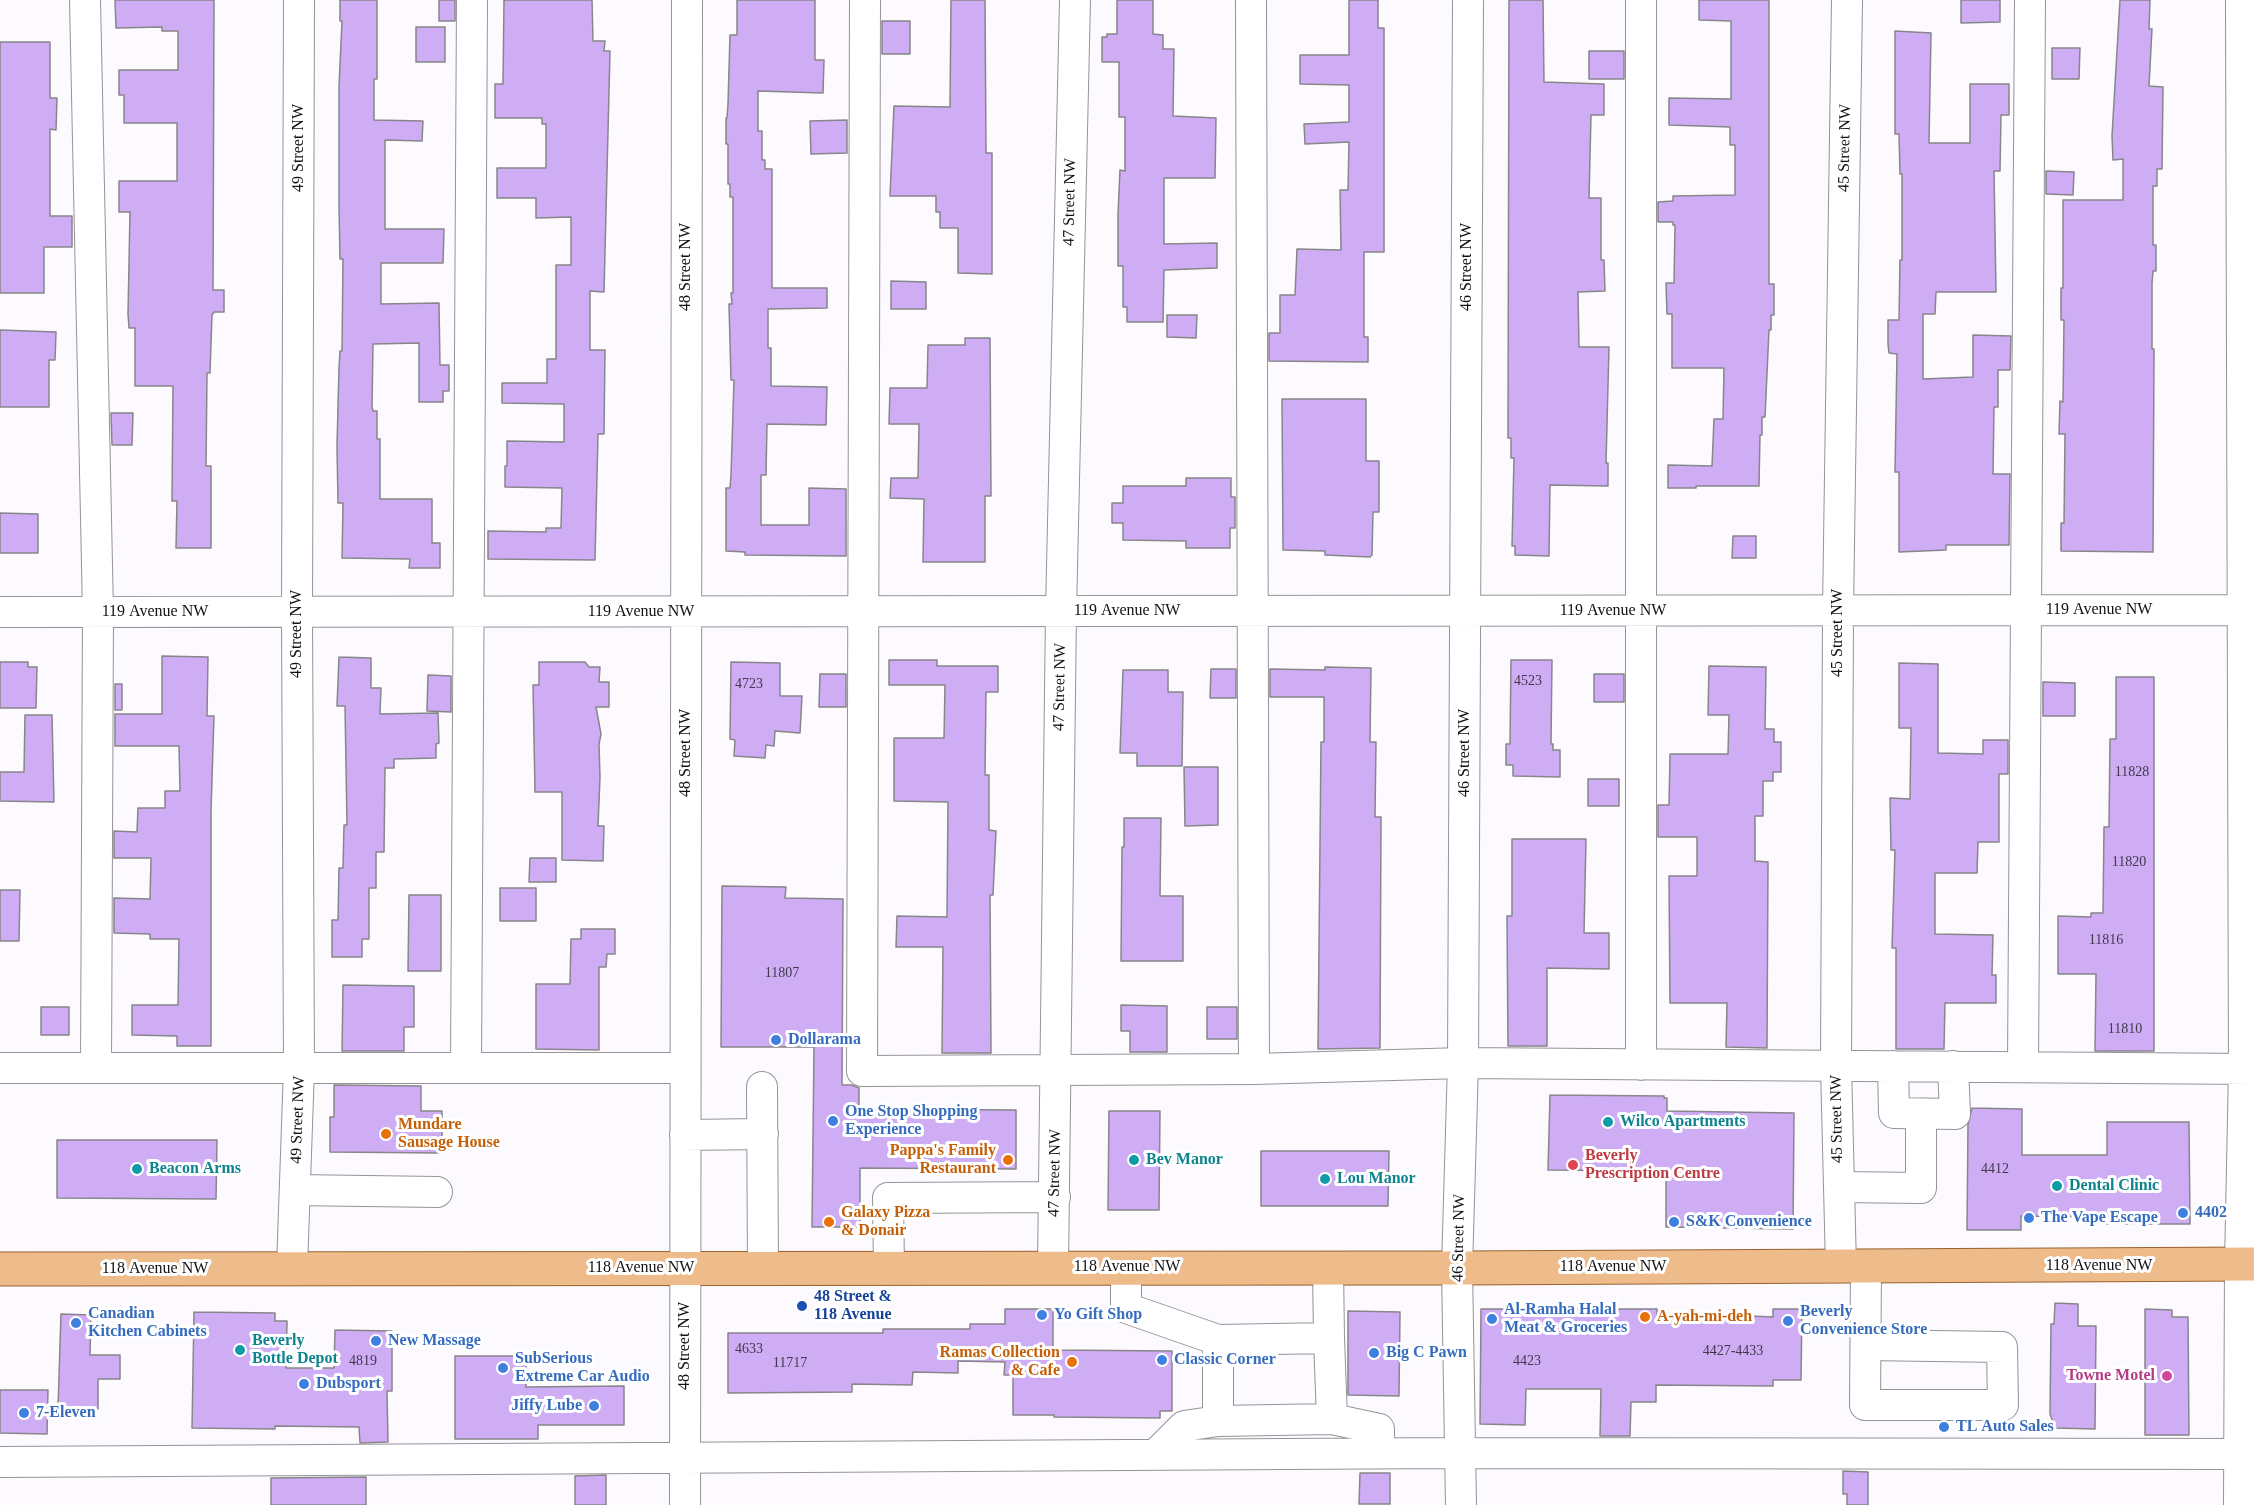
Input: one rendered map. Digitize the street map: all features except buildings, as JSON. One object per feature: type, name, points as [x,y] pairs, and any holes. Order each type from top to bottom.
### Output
[{"type":"main road","name":"118 Avenue NW","points":[[0,1269],[2247,1265]]},
{"type":"street","points":[[86,0],[98,612],[96,1068]]},
{"type":"street","name":"49 Street NW","points":[[292,1268],[299,1068],[297,612],[299,0]]},
{"type":"street","points":[[466,1068],[472,0]]},
{"type":"street","name":"48 Street NW","points":[[685,1505],[687,0]]},
{"type":"street","points":[[865,0],[862,1071],[1254,1069],[1463,1063],[2249,1069]]},
{"type":"street","name":"47 Street NW","points":[[1053,1267],[1061,611],[1075,0]]},
{"type":"street","points":[[1251,0],[1254,1069]]},
{"type":"street","name":"46 Street NW","points":[[1461,1505],[1462,1453],[1457,1268],[1463,1063],[1468,0]]},
{"type":"street","points":[[1641,0],[1639,610],[1641,1065]]},
{"type":"street","name":"45 Street NW","points":[[1847,0],[1838,610],[1836,1066],[1839,1187],[1866,1345],[1864,1405],[2003,1406],[2002,1347],[1866,1345]]},
{"type":"street","points":[[2023,1066],[2024,610],[2030,0]]},
{"type":"street","points":[[2239,1505],[2247,1454],[2249,1069],[2249,610],[2241,0]]},
{"type":"street","name":"119 Avenue NW","points":[[0,612],[2249,610]]},
{"type":"street","points":[[1893,1066],[1894,1113],[1955,1114],[1953,1066]]},
{"type":"street","points":[[0,1068],[685,1068]]},
{"type":"street","points":[[762,1087],[763,1268]]},
{"type":"street","points":[[1839,1187],[1921,1188],[1922,1114]]},
{"type":"street","points":[[685,1135],[763,1134]]},
{"type":"street","points":[[295,1190],[438,1192]]},
{"type":"street","points":[[889,1268],[888,1198],[1055,1197]]},
{"type":"street","points":[[1126,1267],[1126,1308],[1218,1340],[1329,1338]]},
{"type":"street","points":[[1328,1268],[1332,1419]]},
{"type":"street","points":[[1218,1340],[1218,1421]]},
{"type":"street","points":[[1156,1454],[1184,1426],[1218,1421],[1332,1419],[1379,1429],[1379,1453]]},
{"type":"street","points":[[0,1462],[1379,1453],[2247,1454]]},
{"type":"place","name":"Dollarama","points":[[776,1040]]},
{"type":"place","name":"One Stop Shopping Experience","points":[[833,1121]]},
{"type":"place","name":"Wilco Apartments","points":[[1608,1122]]},
{"type":"place","name":"Mundare Sausage House","points":[[386,1134]]},
{"type":"place","name":"Pappa's Family Restaurant","points":[[1008,1160]]},
{"type":"place","name":"Bev Manor","points":[[1134,1160]]},
{"type":"place","name":"Beverly Prescription Centre","points":[[1573,1165]]},
{"type":"place","name":"Beacon Arms","points":[[137,1169]]},
{"type":"place","name":"Lou Manor","points":[[1325,1179]]},
{"type":"place","name":"Dental Clinic","points":[[2057,1186]]},
{"type":"place","name":"4402","points":[[2183,1213]]},
{"type":"place","name":"The Vape Escape","points":[[2029,1218]]},
{"type":"place","name":"Galaxy Pizza & Donair","points":[[829,1222]]},
{"type":"place","name":"S&K Convenience","points":[[1674,1222]]},
{"type":"place","name":"48 Street & 118 Avenue","points":[[802,1306]]},
{"type":"place","name":"Yo Gift Shop","points":[[1042,1315]]},
{"type":"place","name":"A-yah-mi-deh","points":[[1645,1317]]},
{"type":"place","name":"Al-Ramha Halal Meat & Groceries","points":[[1492,1319]]},
{"type":"place","name":"Beverly Convenience Store","points":[[1788,1321]]},
{"type":"place","name":"Canadian Kitchen Cabinets","points":[[76,1323]]},
{"type":"place","name":"New Massage","points":[[376,1341]]},
{"type":"place","name":"Beverly Bottle Depot","points":[[240,1350]]},
{"type":"place","name":"Big C Pawn","points":[[1374,1353]]},
{"type":"place","name":"Classic Corner","points":[[1162,1360]]},
{"type":"place","name":"Ramas Collection & Cafe","points":[[1072,1362]]},
{"type":"place","name":"SubSerious Extreme Car Audio","points":[[503,1368]]},
{"type":"place","name":"Towne Motel","points":[[2167,1376]]},
{"type":"place","name":"Dubsport","points":[[304,1384]]},
{"type":"place","name":"Jiffy Lube","points":[[594,1406]]},
{"type":"place","name":"7-Eleven","points":[[24,1413]]},
{"type":"place","name":"TL Auto Sales","points":[[1944,1427]]}]
